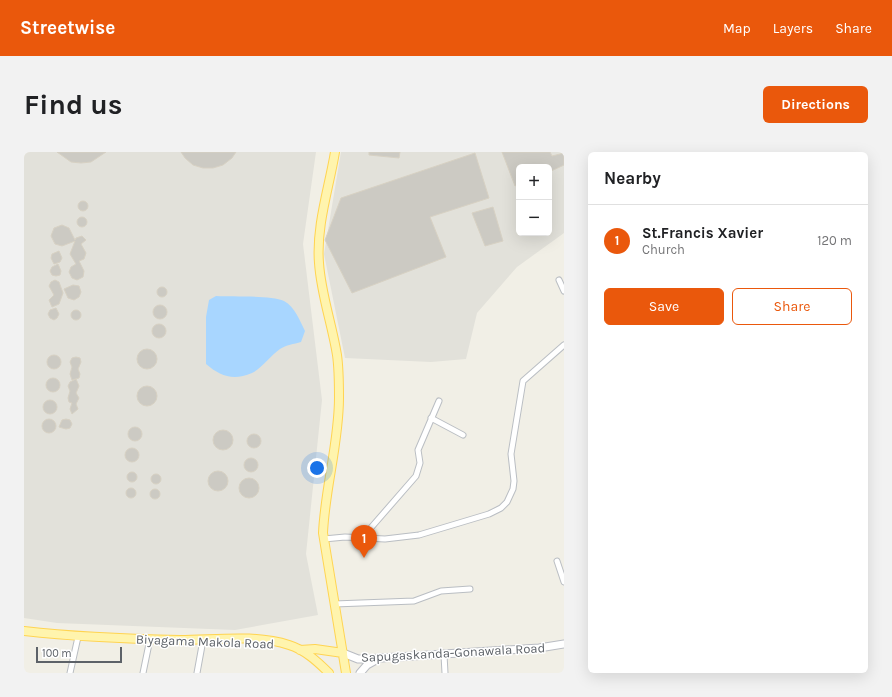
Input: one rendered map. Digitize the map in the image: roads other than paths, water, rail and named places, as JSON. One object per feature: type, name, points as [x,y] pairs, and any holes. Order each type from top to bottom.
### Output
[{"type":"main road","points":[[335,152],[321,227],[319,246],[320,277],[337,356],[339,376],[338,414],[324,517],[324,539],[334,604],[344,653],[346,673]]},
{"type":"main road","name":"Biyagama Makola Road","points":[[24,631],[150,640],[247,639],[272,641],[300,650],[313,658],[329,673]]},
{"type":"main road","points":[[300,650],[315,649],[344,653]]},
{"type":"street","points":[[559,280],[564,291]]},
{"type":"street","points":[[324,539],[336,537],[398,538],[434,532],[489,514],[501,508],[510,496],[514,481],[511,454],[523,381],[564,344]]},
{"type":"street","points":[[362,538],[416,476],[420,463],[418,450],[438,401]]},
{"type":"street","points":[[431,418],[463,435]]},
{"type":"street","points":[[557,561],[564,582]]},
{"type":"street","points":[[334,604],[414,602],[441,591],[470,589]]},
{"type":"street","points":[[70,673],[78,636]]},
{"type":"street","points":[[143,673],[150,640]]},
{"type":"street","points":[[197,673],[203,640]]},
{"type":"street","name":"Sapugaskanda-Gonawala Road","points":[[344,653],[361,659],[539,648],[564,644]]},
{"type":"street","points":[[444,655],[445,673]]},
{"type":"street","points":[[360,673],[371,662],[381,658]]},
{"type":"water","points":[[216,296],[261,297],[284,301],[294,310],[305,331],[301,342],[280,349],[252,373],[239,377],[233,377],[216,372],[206,364],[206,317],[209,300]]},
{"type":"place","name":"St.Francis Xavier","points":[[364,558]]}]
